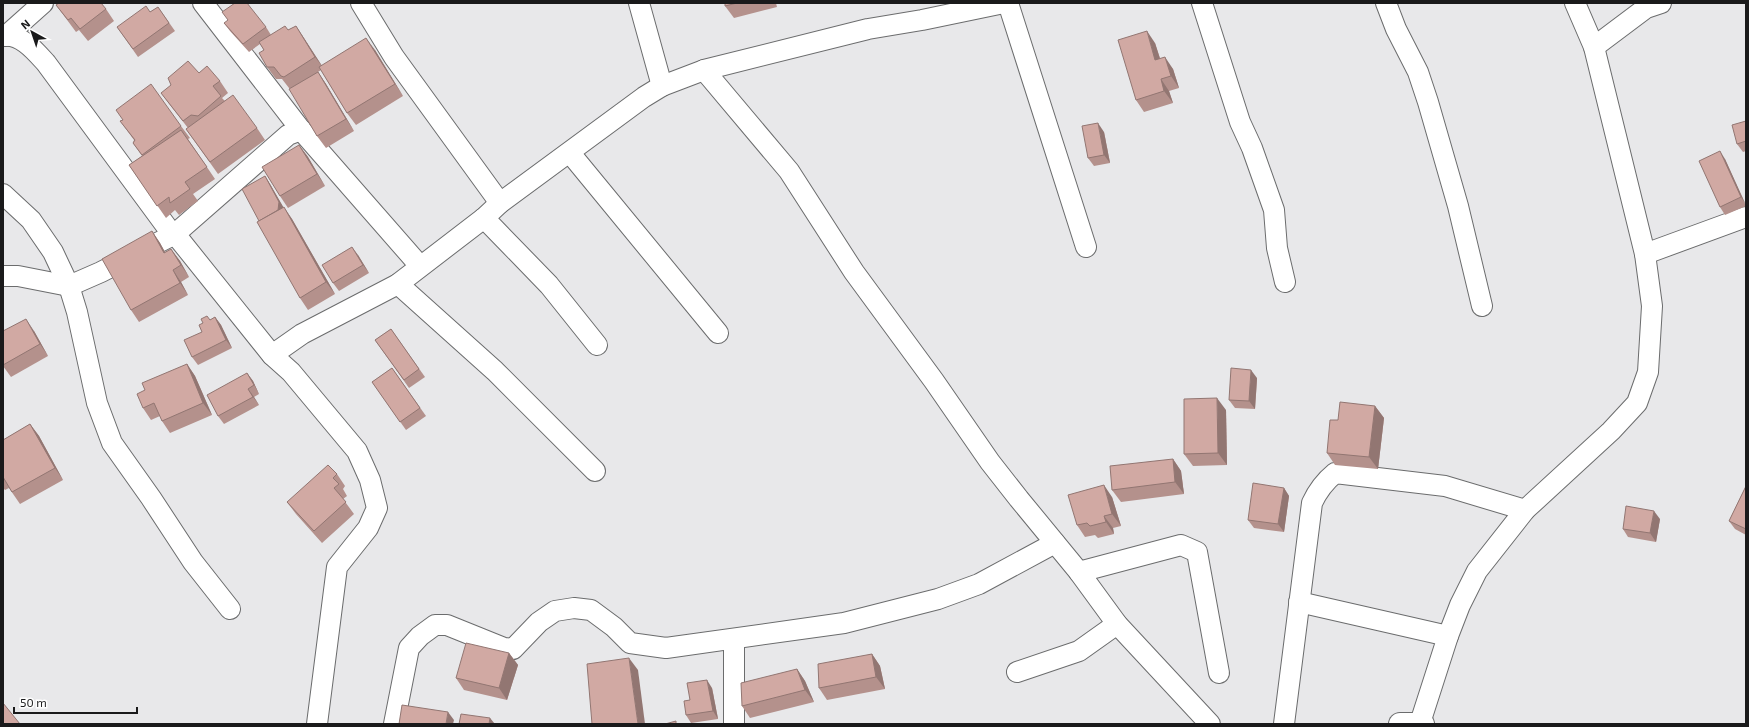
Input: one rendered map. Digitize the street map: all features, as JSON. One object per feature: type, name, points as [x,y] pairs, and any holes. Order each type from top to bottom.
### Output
[{"type":"street","points":[[4,36],[43,3]]},
{"type":"street","points":[[361,3],[394,57],[500,203]]},
{"type":"street","points":[[639,3],[662,86]]},
{"type":"street","points":[[272,355],[302,334],[398,284],[484,218],[500,203],[570,153],[644,97],[662,86],[704,70],[868,29],[922,20],[1004,3]]},
{"type":"street","points":[[1008,3],[1086,246]]},
{"type":"street","points":[[1202,3],[1240,122],[1252,148],[1274,210],[1277,248],[1284,282]]},
{"type":"street","points":[[1386,3],[1396,28],[1418,72],[1428,102],[1458,206],[1482,306]]},
{"type":"street","points":[[1415,724],[1460,605],[1477,571],[1526,510],[1611,430],[1637,403],[1648,372],[1652,306],[1645,254],[1594,47],[1575,3]]},
{"type":"street","points":[[1594,47],[1646,8],[1661,3]]},
{"type":"street","points":[[209,10],[232,7]]},
{"type":"street","points":[[209,10],[301,130],[420,266]]},
{"type":"street","points":[[4,36],[19,39],[32,47],[46,63],[168,230],[175,234],[272,355],[291,372],[357,451],[370,480],[377,508],[368,528],[337,567],[317,724]]},
{"type":"street","points":[[704,70],[789,172],[854,272],[934,381],[990,462],[1079,572],[1117,624],[1210,724]]},
{"type":"street","points":[[3,276],[18,276],[69,286],[100,272],[175,234],[288,135],[301,130]]},
{"type":"street","points":[[570,153],[718,333]]},
{"type":"street","points":[[3,194],[31,220],[53,252],[69,286],[77,312],[97,403],[112,442],[152,498],[193,562],[230,609]]},
{"type":"street","points":[[1645,254],[1746,217]]},
{"type":"street","points":[[484,218],[549,285],[597,345]]},
{"type":"street","points":[[398,284],[496,371],[595,471]]},
{"type":"street","points":[[1284,724],[1312,503],[1317,491],[1335,473],[1444,486],[1526,510]]},
{"type":"street","points":[[394,724],[409,648],[420,636],[435,625],[447,626],[504,648],[513,649],[539,622],[555,611],[574,608],[591,610],[614,627],[630,643],[666,648],[844,623],[938,599],[979,584],[1055,543]]},
{"type":"street","points":[[1079,572],[1181,545],[1197,552],[1219,673]]},
{"type":"street","points":[[1299,602],[1448,636]]},
{"type":"street","points":[[1017,672],[1079,651],[1117,624]]},
{"type":"street","points":[[734,639],[734,724]]},
{"type":"building","points":[[59,3],[101,3],[106,9],[80,29],[71,18],[68,20],[56,5]]},
{"type":"building","points":[[235,3],[247,3],[266,27],[243,44],[224,23],[228,20],[222,12]]},
{"type":"building","points":[[725,3],[737,3],[725,6]]},
{"type":"building","points":[[146,6],[150,12],[158,7],[169,23],[133,49],[117,27]]},
{"type":"building","points":[[285,26],[288,30],[296,26],[315,57],[284,77],[281,76],[274,67],[267,67],[259,53],[264,50],[259,42]]},
{"type":"building","points":[[1147,31],[1155,60],[1165,57],[1171,76],[1161,79],[1164,91],[1136,100],[1118,40]]},
{"type":"building","points":[[366,38],[395,84],[347,113],[319,67]]},
{"type":"building","points":[[188,61],[199,73],[207,66],[220,81],[213,86],[221,96],[198,116],[191,115],[183,121],[161,93],[171,85],[168,78]]},
{"type":"building","points":[[318,72],[346,119],[317,136],[289,89]]},
{"type":"building","points":[[151,84],[181,126],[142,155],[133,143],[135,140],[120,121],[123,120],[116,110]]},
{"type":"building","points":[[233,95],[257,128],[210,162],[186,129]]},
{"type":"building","points":[[1746,121],[1746,141],[1737,144],[1732,125]]},
{"type":"building","points":[[1098,123],[1104,155],[1088,158],[1082,126]]},
{"type":"building","points":[[181,130],[207,167],[185,182],[190,189],[170,203],[169,197],[157,206],[129,165]]},
{"type":"building","points":[[299,145],[317,174],[280,196],[262,167]]},
{"type":"building","points":[[1720,151],[1741,197],[1720,207],[1699,161]]},
{"type":"building","points":[[265,176],[279,202],[278,210],[259,221],[242,189]]},
{"type":"building","points":[[284,207],[326,282],[300,298],[257,222]]},
{"type":"building","points":[[152,231],[164,253],[171,249],[181,265],[173,270],[180,283],[131,310],[102,259]]},
{"type":"building","points":[[352,247],[363,265],[333,283],[322,265]]},
{"type":"building","points":[[207,316],[210,320],[215,317],[226,340],[192,357],[184,340],[202,332],[199,325],[203,323],[201,319]]},
{"type":"building","points":[[26,319],[40,344],[3,365],[3,331]]},
{"type":"building","points":[[391,329],[419,369],[404,380],[375,340]]},
{"type":"building","points":[[187,364],[203,403],[162,421],[154,403],[143,408],[137,394],[145,390],[142,383]]},
{"type":"building","points":[[392,368],[420,408],[400,422],[372,382]]},
{"type":"building","points":[[1231,368],[1251,370],[1249,401],[1229,400]]},
{"type":"building","points":[[247,373],[254,385],[248,389],[253,397],[218,416],[207,395]]},
{"type":"building","points":[[1217,398],[1218,453],[1184,454],[1184,399]]},
{"type":"building","points":[[1340,402],[1375,406],[1369,457],[1327,453],[1330,420],[1338,420]]},
{"type":"building","points":[[30,424],[55,468],[12,492],[3,477],[3,440]]},
{"type":"building","points":[[1173,459],[1175,482],[1112,490],[1110,466]]},
{"type":"building","points":[[328,465],[337,474],[333,478],[339,484],[334,488],[346,502],[314,531],[287,502]]},
{"type":"building","points":[[1253,483],[1284,488],[1278,524],[1248,520]]},
{"type":"building","points":[[1104,485],[1112,514],[1104,516],[1106,522],[1090,526],[1087,523],[1077,525],[1068,495]]},
{"type":"building","points":[[1746,486],[1746,529],[1729,521]]},
{"type":"building","points":[[1626,506],[1654,511],[1650,533],[1623,529]]},
{"type":"building","points":[[466,643],[509,653],[499,688],[456,678]]},
{"type":"building","points":[[872,654],[876,677],[819,688],[818,664]]},
{"type":"building","points":[[629,658],[638,724],[592,724],[587,664]]},
{"type":"building","points":[[797,669],[805,690],[742,706],[741,683]]},
{"type":"building","points":[[707,680],[713,711],[686,715],[684,701],[690,700],[687,683]]},
{"type":"building","points":[[3,703],[20,724],[3,724]]},
{"type":"building","points":[[402,705],[448,712],[446,724],[399,724]]},
{"type":"building","points":[[461,714],[490,718],[489,724],[459,724]]},
{"type":"building","points":[[676,721],[676,724],[665,724]]}]
